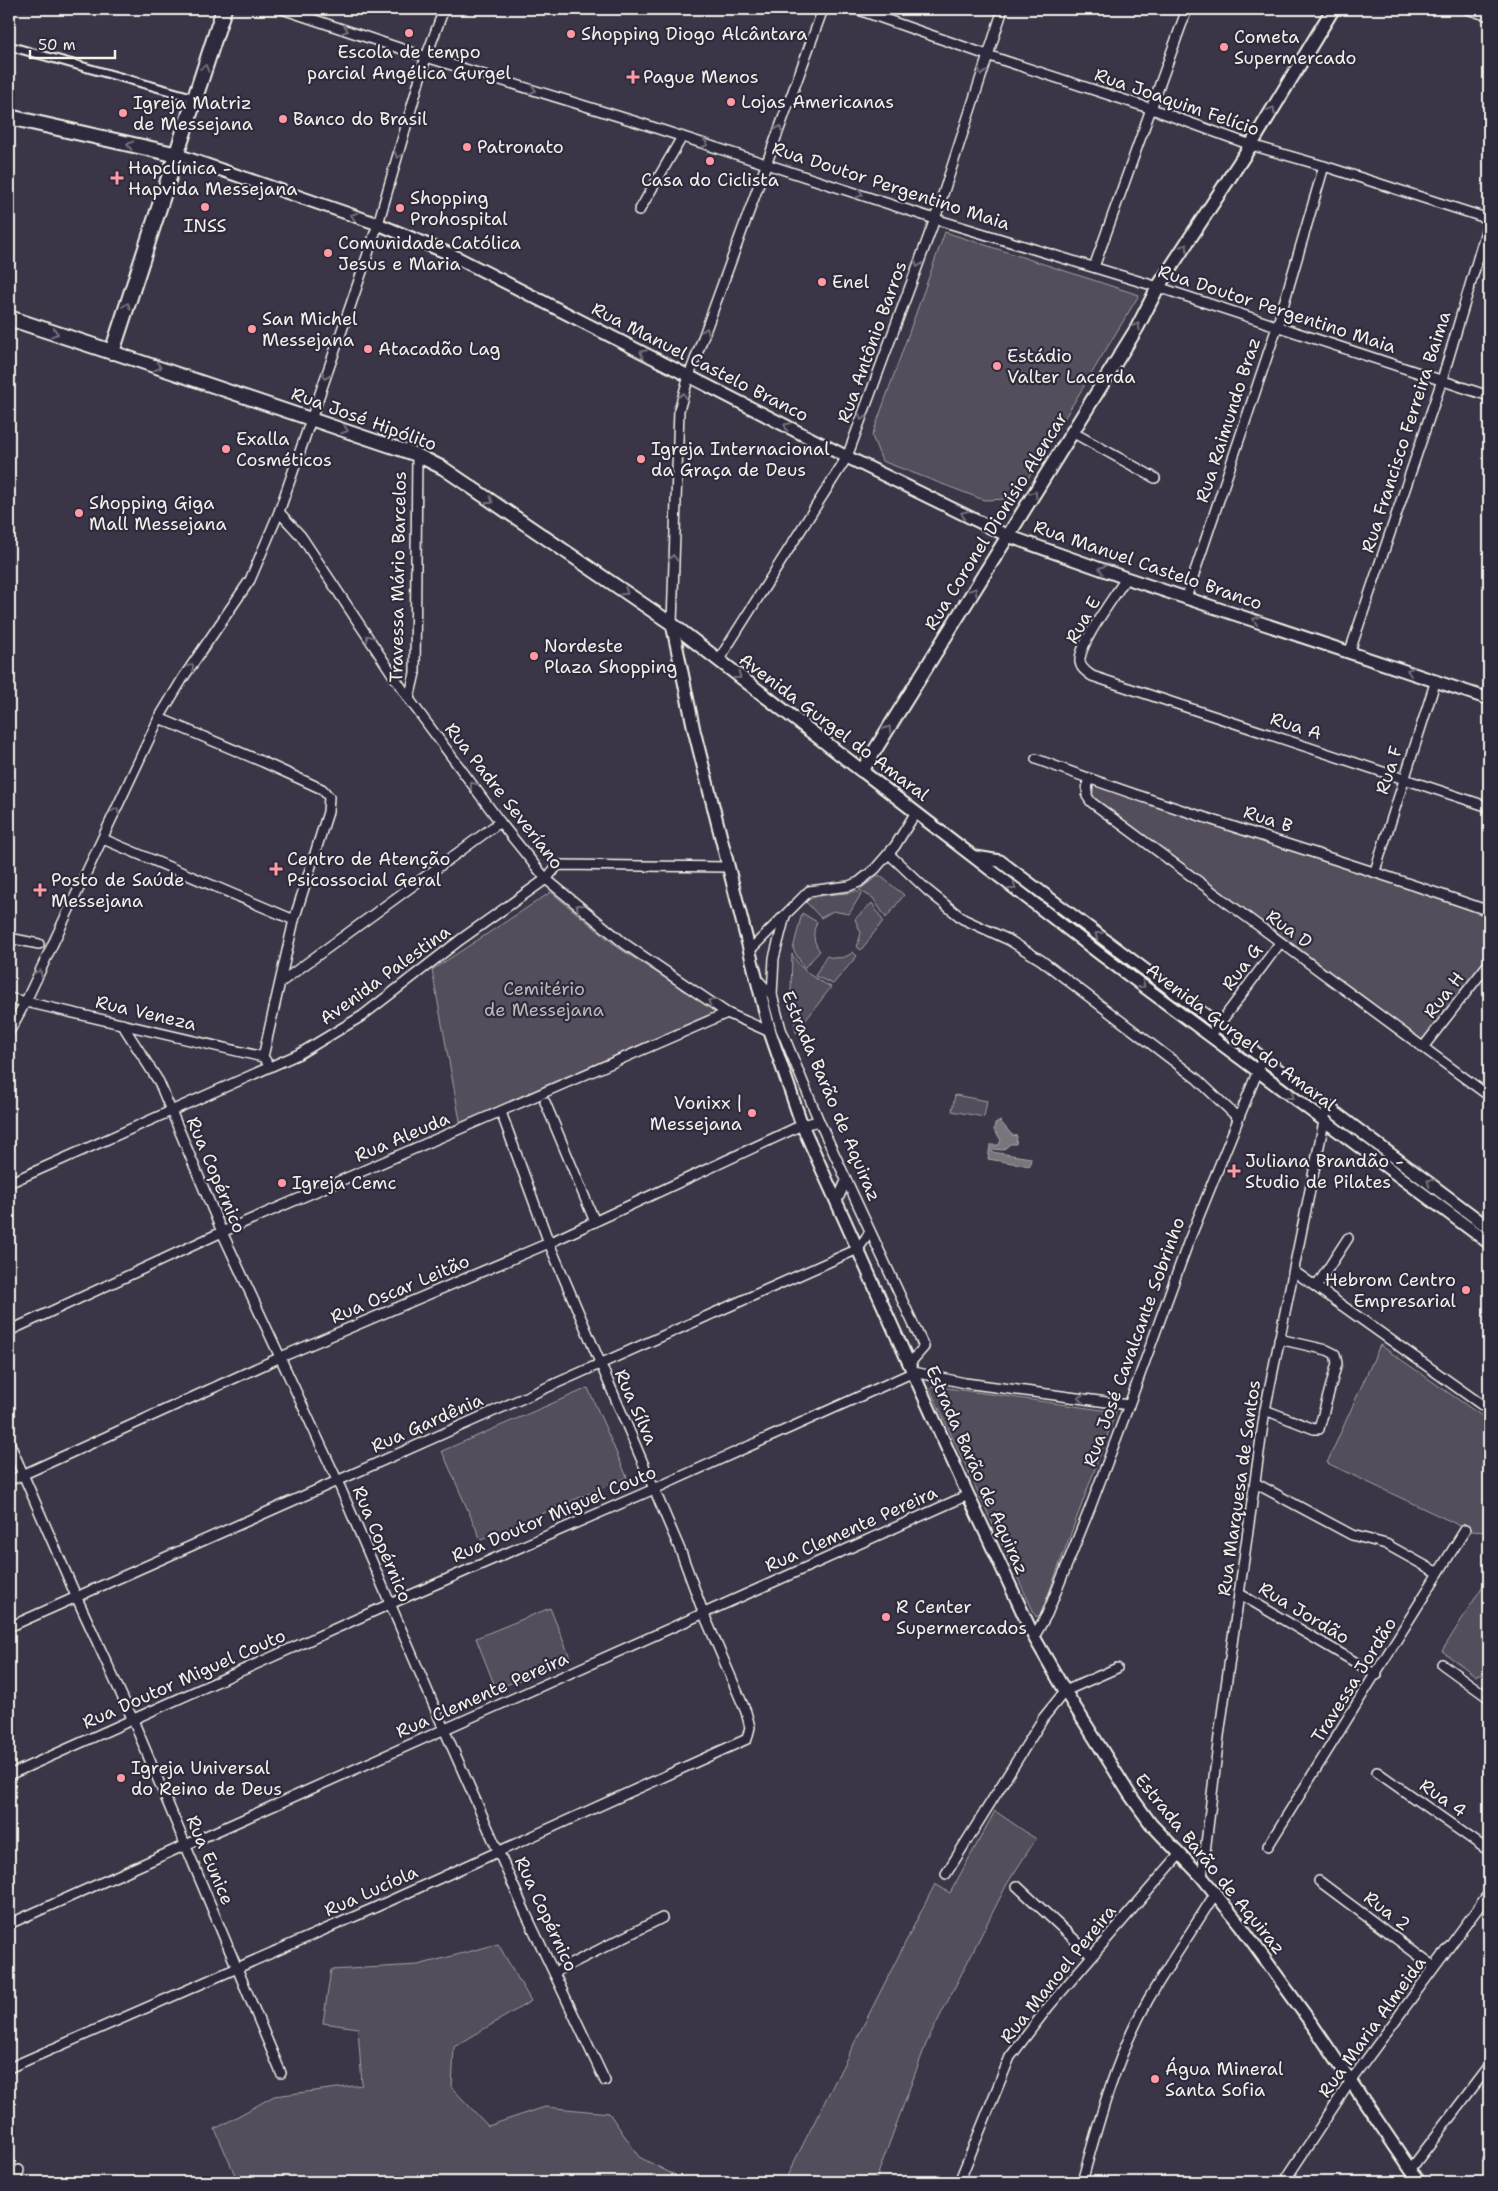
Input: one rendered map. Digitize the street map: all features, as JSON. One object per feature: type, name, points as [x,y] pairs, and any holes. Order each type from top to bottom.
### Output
[{"type":"main road","points":[[112,352],[178,155],[224,9]]},
{"type":"main road","name":"Rua Coronel Dionísio Alencar","points":[[862,771],[1137,328],[1158,287],[1251,145],[1333,9]]},
{"type":"main road","points":[[9,117],[178,155]]},
{"type":"main road","name":"Rua José Hipólito","points":[[9,318],[311,418],[417,456],[443,468],[672,624]]},
{"type":"main road","name":"Avenida Gurgel do Amaral","points":[[672,624],[862,771]]},
{"type":"street","name":"Rua Doutor Pergentino Maia","points":[[282,9],[426,57],[767,163],[935,219],[1158,287],[1489,396]]},
{"type":"street","points":[[9,1032],[26,1001],[160,718],[183,678],[250,580],[279,512],[378,224],[426,57],[444,9]]},
{"type":"street","points":[[672,624],[679,410],[689,376],[822,9]]},
{"type":"street","name":"Rua Joaquim Felício","points":[[856,9],[987,55],[1152,108],[1251,145],[1324,166],[1489,220]]},
{"type":"street","name":"Rua Antônio Barros","points":[[718,661],[847,457],[935,219],[1003,9]]},
{"type":"street","points":[[1094,267],[1187,9]]},
{"type":"street","points":[[1467,9],[1489,16]]},
{"type":"street","points":[[9,46],[195,98]]},
{"type":"street","points":[[639,211],[682,137]]},
{"type":"street","name":"Rua Manuel Castelo Branco","points":[[178,155],[378,224],[450,254],[847,457],[1008,536],[1126,578],[1350,651],[1489,699]]},
{"type":"street","name":"Rua Raimundo Braz","points":[[1186,598],[1277,327],[1324,166]]},
{"type":"street","name":"Rua Francisco Ferreira Baima","points":[[1350,651],[1442,380],[1489,220]]},
{"type":"street","points":[[1072,432],[1155,478]]},
{"type":"street","name":"Travessa Mário Barcelos","points":[[409,699],[415,673],[417,456]]},
{"type":"street","name":"Rua Padre Severíano","points":[[279,512],[301,536],[409,699],[500,822],[546,879],[625,944],[727,1013],[770,1032]]},
{"type":"street","name":"Rua E","points":[[1092,676],[1082,668],[1080,662],[1082,652],[1096,625],[1126,578]]},
{"type":"street","name":"Estrada Barão de Aquiraz","points":[[672,624],[694,730],[770,1032],[802,1125],[968,1495],[1034,1637],[1065,1691],[1130,1795],[1151,1824],[1202,1877],[1241,1926],[1419,2182]]},
{"type":"street","name":"Rua A","points":[[1092,676],[1489,807]]},
{"type":"street","name":"Rua F","points":[[1375,871],[1436,680]]},
{"type":"street","points":[[160,718],[263,762],[322,790],[327,793],[330,800],[328,812],[294,920],[263,1057],[270,1068]]},
{"type":"street","name":"Rua B","points":[[1036,759],[1088,779],[1375,871],[1489,911]]},
{"type":"street","name":"Avenida Gurgel do Amaral","points":[[862,771],[1100,954],[1489,1243]]},
{"type":"street","name":"Rua D","points":[[1088,779],[1087,796],[1091,802],[1280,943],[1424,1046],[1489,1096]]},
{"type":"street","points":[[750,950],[786,916],[797,900],[809,891],[849,886],[859,882],[875,869],[889,854],[916,812]]},
{"type":"street","points":[[281,982],[500,822]]},
{"type":"street","points":[[103,839],[294,920]]},
{"type":"street","points":[[889,854],[927,890],[963,919],[1009,940],[1041,960],[1197,1079],[1238,1118]]},
{"type":"street","name":"Avenida Gurgel do Amaral","points":[[975,857],[1000,861],[1489,1228]]},
{"type":"street","name":"Avenida Palestina","points":[[9,1183],[298,1054],[362,1016],[460,940],[546,879],[558,866],[728,867]]},
{"type":"street","points":[[772,995],[774,958],[786,916]]},
{"type":"street","points":[[9,938],[38,944]]},
{"type":"street","name":"Rua G","points":[[1211,1035],[1280,943]]},
{"type":"street","name":"Rua H","points":[[1424,1046],[1486,975],[1489,963]]},
{"type":"street","name":"Estrada Barão de Aquiraz","points":[[757,979],[772,995],[781,1029],[819,1121],[924,1347],[912,1368]]},
{"type":"street","name":"Rua Veneza","points":[[9,998],[263,1057]]},
{"type":"street","name":"Rua Aleuda","points":[[9,1331],[222,1232],[727,1013]]},
{"type":"street","name":"Rua Copérnico","points":[[122,1024],[127,1035],[151,1066],[159,1082],[222,1232],[337,1480],[498,1851],[606,2081]]},
{"type":"street","points":[[777,1053],[793,1057]]},
{"type":"street","name":"Rua José Cavalcante Sobrinho","points":[[1034,1637],[1047,1614],[1130,1405],[1188,1243],[1263,1058]]},
{"type":"street","points":[[545,1102],[595,1222]]},
{"type":"street","name":"Rua Marquesa de Santos","points":[[1202,1877],[1265,1410],[1328,1107]]},
{"type":"street","name":"Rua Sílva","points":[[501,1112],[549,1243],[681,1552],[703,1612],[746,1712],[750,1727],[749,1736],[745,1742]]},
{"type":"street","name":"Rua Oscar Leitão","points":[[9,1481],[281,1357],[549,1243],[802,1125],[819,1121]]},
{"type":"street","points":[[837,1200],[846,1181]]},
{"type":"street","points":[[858,1249],[870,1232]]},
{"type":"street","points":[[1316,1287],[1348,1238]]},
{"type":"street","name":"Rua Gardênia","points":[[9,1626],[858,1249]]},
{"type":"street","points":[[1294,1272],[1489,1410]]},
{"type":"street","points":[[1265,1410],[1314,1429],[1319,1429],[1322,1425],[1337,1358],[1327,1350],[1279,1339]]},
{"type":"street","points":[[912,1368],[965,1383],[1130,1405]]},
{"type":"street","name":"Rua Doutor Miguel Couto","points":[[9,1775],[390,1604],[654,1489],[912,1368]]},
{"type":"street","name":"Rua Eunice","points":[[9,1442],[76,1596],[133,1720],[239,1968],[281,2073]]},
{"type":"street","points":[[1255,1484],[1352,1535],[1386,1544],[1438,1573]]},
{"type":"street","name":"Rua Clemente Pereira","points":[[9,1924],[968,1495]]},
{"type":"street","name":"Travessa Jordão","points":[[1268,1846],[1465,1530]]},
{"type":"street","name":"Rua Jordão","points":[[1240,1594],[1376,1675]]},
{"type":"street","points":[[1442,1664],[1489,1696]]},
{"type":"street","points":[[946,1874],[1039,1725],[1065,1691],[1117,1668]]},
{"type":"street","name":"Rua Lucíola","points":[[9,2068],[239,1968],[745,1742]]},
{"type":"street","name":"Rua 4","points":[[1377,1772],[1489,1851]]},
{"type":"street","name":"Rua Manoel Pereira","points":[[959,2182],[1010,2057],[1049,2006],[1179,1855]]},
{"type":"street","name":"Rua 2","points":[[1319,1881],[1434,1967]]},
{"type":"street","points":[[1017,1886],[1092,1956]]},
{"type":"street","name":"Rua Maria Almeida","points":[[1284,2182],[1350,2082],[1489,1893]]},
{"type":"street","points":[[1082,2182],[1100,2116],[1115,2072],[1133,2031],[1148,2000],[1216,1894]]},
{"type":"street","points":[[555,1972],[662,1918]]},
{"type":"street","points":[[1410,2170],[1489,2066]]},
{"type":"street","points":[[16,2182],[19,2170]]},
{"type":"green space","name":"Estádio Valter Lacerda","points":[[945,232],[1139,295],[1027,480],[1009,499],[984,500],[882,461],[872,436]]},
{"type":"green space","points":[[1089,780],[1489,911],[1489,962],[1424,1046],[1091,802]]},
{"type":"green space","points":[[879,875],[904,895],[886,918],[873,898],[859,890]]},
{"type":"green space","points":[[856,891],[861,894],[849,914],[833,911],[821,918],[806,902],[822,895]]},
{"type":"green space","name":"Cemitério de Messejana","points":[[551,892],[620,949],[726,1017],[461,1126],[432,970]]},
{"type":"green space","points":[[872,903],[883,921],[861,950],[857,947],[861,933],[855,919]]},
{"type":"green space","points":[[802,913],[817,922],[814,929],[814,937],[820,951],[804,968],[793,949]]},
{"type":"green space","points":[[853,952],[857,956],[833,984],[815,976],[826,956],[840,958]]},
{"type":"green space","points":[[792,954],[804,970],[831,987],[796,1033],[791,991]]},
{"type":"green space","points":[[955,1095],[987,1101],[984,1117],[952,1111]]},
{"type":"green space","points":[[1380,1345],[1489,1421],[1489,1532],[1471,1531],[1327,1463]]},
{"type":"green space","points":[[933,1386],[1116,1412],[1041,1614],[1036,1617],[930,1389]]},
{"type":"green space","points":[[588,1388],[627,1477],[481,1540],[442,1451]]},
{"type":"green space","points":[[1489,1576],[1489,1669],[1486,1673],[1476,1676],[1442,1651]]},
{"type":"green space","points":[[550,1608],[571,1660],[496,1689],[476,1638]]},
{"type":"green space","points":[[995,1811],[1036,1839],[1007,1884],[926,2044],[875,2182],[784,2182],[935,1884],[950,1893]]},
{"type":"green space","points":[[498,1944],[531,2001],[454,2047],[452,2088],[488,2126],[545,2107],[609,2113],[639,2157],[688,2182],[238,2182],[215,2129],[274,2096],[362,2085],[358,2028],[323,2023],[331,1970],[418,1965]]},
{"type":"shaded area","points":[[1000,1121],[1012,1135],[1017,1136],[1016,1144],[1010,1144],[1003,1150],[992,1149],[992,1152],[1031,1158],[1030,1166],[988,1159],[990,1145],[999,1145],[1001,1140],[994,1130],[995,1123]]},
{"type":"place","name":"Escola de tempo parcial Angélica Gurgel","points":[[409,33]]},
{"type":"place","name":"Shopping Diogo Alcântara","points":[[571,34]]},
{"type":"place","name":"Cometa Supermercado","points":[[1224,47]]},
{"type":"place","name":"Pague Menos","points":[[633,77]]},
{"type":"place","name":"Lojas Americanas","points":[[731,102]]},
{"type":"place","name":"Igreja Matriz de Messejana","points":[[123,113]]},
{"type":"place","name":"Banco do Brasil","points":[[283,119]]},
{"type":"place","name":"Patronato","points":[[467,147]]},
{"type":"place","name":"Casa do Ciclista","points":[[710,161]]},
{"type":"place","name":"Hapclínica - Hapvida Messejana","points":[[117,178]]},
{"type":"place","name":"INSS","points":[[205,207]]},
{"type":"place","name":"Shopping Prohospital","points":[[400,208]]},
{"type":"place","name":"Comunidade Católica Jesus e Maria","points":[[328,253]]},
{"type":"place","name":"Enel","points":[[822,282]]},
{"type":"place","name":"San Michel Messejana","points":[[252,329]]},
{"type":"place","name":"Atacadão Lag","points":[[368,349]]},
{"type":"place","name":"Estádio Valter Lacerda","points":[[997,366]]},
{"type":"place","name":"Exalla Cosméticos","points":[[226,449]]},
{"type":"place","name":"Igreja Internacional da Graça de Deus","points":[[641,459]]},
{"type":"place","name":"Shopping Giga Mall Messejana","points":[[79,513]]},
{"type":"place","name":"Nordeste Plaza Shopping","points":[[534,656]]},
{"type":"place","name":"Centro de Atenção Psicossocial Geral","points":[[276,869]]},
{"type":"place","name":"Posto de Saúde Messejana","points":[[40,890]]},
{"type":"place","name":"Vonixx | Messejana","points":[[752,1113]]},
{"type":"place","name":"Juliana Brandão - Studio de Pilates","points":[[1234,1171]]},
{"type":"place","name":"Igreja Cemc","points":[[282,1183]]},
{"type":"place","name":"Hebrom Centro Empresarial","points":[[1466,1290]]},
{"type":"place","name":"R Center Supermercados","points":[[886,1617]]},
{"type":"place","name":"Igreja Universal do Reino de Deus","points":[[121,1778]]},
{"type":"place","name":"Água Mineral Santa Sofia","points":[[1155,2079]]}]
